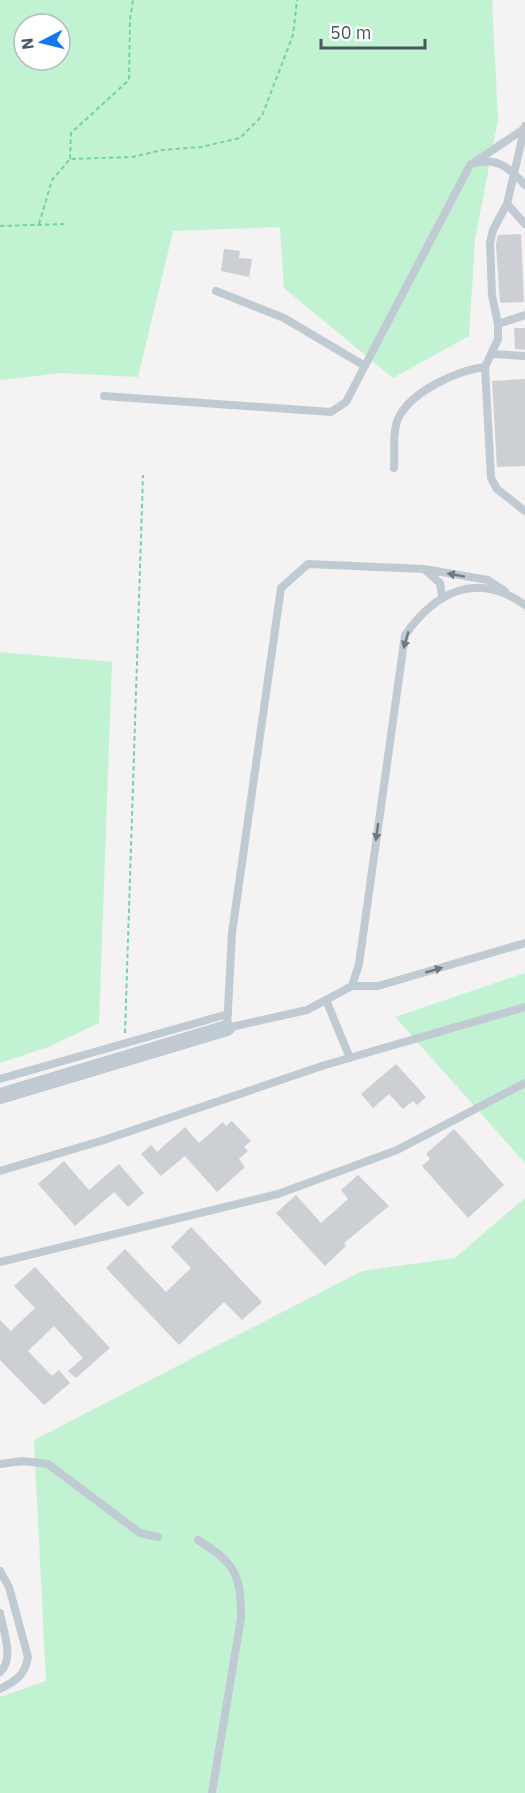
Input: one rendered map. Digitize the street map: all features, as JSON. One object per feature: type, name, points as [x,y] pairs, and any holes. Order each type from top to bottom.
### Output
[{"type":"street","points":[[0,1096],[227,1021]]},
{"type":"lane","points":[[104,396],[331,412],[346,402],[470,165],[525,127]]},
{"type":"lane","points":[[525,127],[507,204],[493,230],[490,243],[492,295],[498,324],[498,339],[485,368],[491,478],[497,489],[525,511]]},
{"type":"lane","points":[[470,165],[487,160],[506,166],[525,185]]},
{"type":"lane","points":[[507,204],[525,224]]},
{"type":"lane","points":[[216,291],[284,318],[365,366]]},
{"type":"lane","points":[[498,324],[525,315]]},
{"type":"lane","points":[[492,354],[525,356]]},
{"type":"lane","points":[[394,468],[397,419],[406,405],[451,375],[466,369],[485,368]]},
{"type":"lane","points":[[227,1021],[232,933],[281,588],[308,564],[424,569],[488,580],[525,605]]},
{"type":"lane","points":[[424,569],[440,583],[442,596]]},
{"type":"lane","points":[[352,986],[359,964],[405,635],[418,617],[442,596],[462,589],[482,588],[510,594]]},
{"type":"lane","points":[[0,1079],[125,1042],[227,1021],[307,1010],[352,986],[378,986],[525,944]]},
{"type":"lane","points":[[326,1000],[350,1058]]},
{"type":"lane","points":[[0,1171],[104,1140],[350,1058],[525,1007]]},
{"type":"lane","points":[[0,1262],[278,1194],[397,1150],[525,1083]]},
{"type":"lane","points":[[0,1464],[23,1461],[48,1464],[140,1533],[158,1537]]},
{"type":"lane","points":[[198,1540],[225,1557],[241,1588],[242,1618],[212,1793]]},
{"type":"lane","points":[[0,1571],[9,1587],[28,1658],[26,1667],[18,1680],[0,1689]]},
{"type":"lane","points":[[0,1613],[2,1639],[8,1656],[6,1666],[0,1672]]},
{"type":"path","points":[[39,224],[52,180],[70,159],[71,133],[129,80],[130,18],[133,0]]},
{"type":"path","points":[[70,159],[133,157],[162,150],[201,147],[240,138],[262,116],[293,35],[297,0]]},
{"type":"path","points":[[0,226],[67,224]]},
{"type":"path","points":[[125,1042],[144,475]]},
{"type":"green space","points":[[0,0],[492,0],[498,120],[475,239],[469,336],[393,378],[284,288],[280,227],[173,231],[138,377],[60,373],[0,380]]},
{"type":"green space","points":[[0,652],[112,662],[99,1023],[48,1047],[0,1063]]},
{"type":"green space","points":[[525,973],[525,1163],[395,1017]]},
{"type":"green space","points":[[525,1198],[525,1793],[0,1793],[0,1697],[46,1681],[34,1440],[362,1271],[455,1258]]},
{"type":"building","points":[[521,234],[524,302],[500,303],[496,244],[498,235]]},
{"type":"building","points":[[224,249],[240,251],[239,258],[252,259],[249,277],[221,271]]},
{"type":"building","points":[[514,328],[525,328],[525,350],[515,349]]},
{"type":"building","points":[[525,379],[525,466],[497,467],[492,381]]},
{"type":"building","points":[[396,1064],[426,1097],[417,1105],[413,1101],[403,1109],[389,1094],[373,1108],[361,1094]]},
{"type":"building","points":[[232,1121],[251,1141],[244,1147],[248,1151],[239,1159],[245,1167],[217,1192],[185,1156],[161,1176],[141,1154],[151,1145],[157,1152],[185,1127],[199,1143],[223,1122],[226,1126]]},
{"type":"building","points":[[454,1129],[504,1185],[468,1218],[422,1166],[430,1159],[426,1154]]},
{"type":"building","points":[[64,1161],[89,1190],[119,1164],[144,1193],[128,1207],[114,1192],[75,1226],[38,1184]]},
{"type":"building","points":[[358,1175],[389,1206],[344,1243],[346,1246],[325,1266],[276,1213],[296,1195],[321,1223],[348,1199],[341,1190]]},
{"type":"building","points":[[191,1227],[262,1302],[242,1320],[224,1302],[179,1345],[106,1268],[125,1249],[166,1292],[191,1268],[171,1247]]},
{"type":"building","points":[[35,1267],[110,1348],[76,1378],[68,1371],[83,1358],[54,1326],[28,1351],[52,1376],[59,1370],[70,1383],[44,1405],[0,1360],[0,1320],[11,1331],[35,1308],[14,1286]]}]
